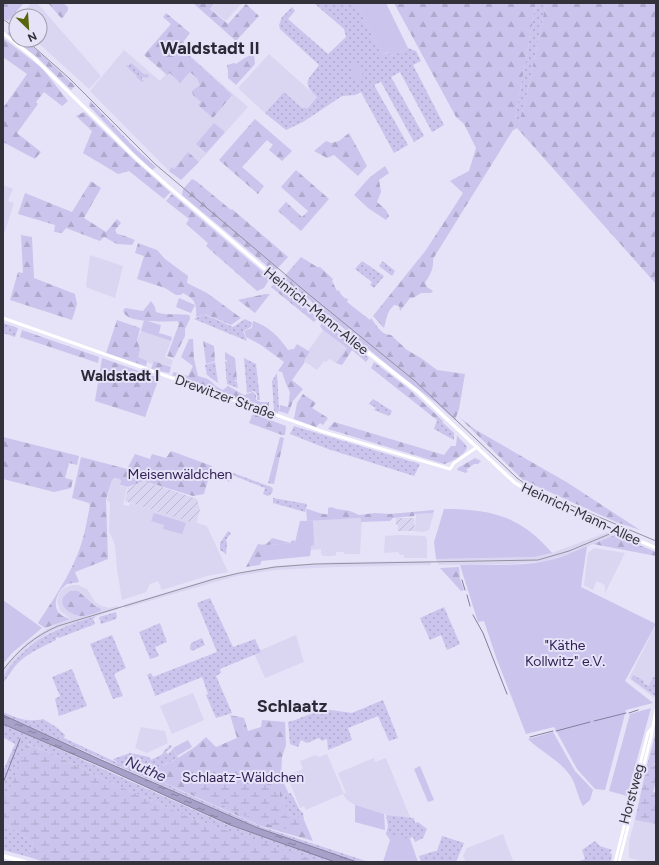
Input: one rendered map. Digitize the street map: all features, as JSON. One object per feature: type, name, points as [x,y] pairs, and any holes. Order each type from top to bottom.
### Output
[{"type":"highway","points":[[3,856],[25,862]]},
{"type":"main road","name":"Heinrich-Mann-Allee","points":[[3,33],[39,62],[136,158],[174,192],[301,300],[417,392],[515,483],[529,492],[656,548]]},
{"type":"street","name":"Drewitzer Straße","points":[[3,318],[324,432],[450,469],[453,465],[477,447]]},
{"type":"street","name":"Horstweg","points":[[619,862],[651,737],[656,710]]},
{"type":"street","name":"Horstweg","points":[[615,862],[648,733],[652,728]]},
{"type":"shaded area","points":[[31,3],[37,3],[41,8],[27,8]]},
{"type":"shaded area","points":[[216,3],[242,3],[226,21],[211,9]]},
{"type":"shaded area","points":[[48,16],[101,76],[89,89],[44,48],[48,48]]},
{"type":"shaded area","points":[[124,50],[160,81],[186,52],[248,107],[199,162],[188,153],[174,169],[172,168],[169,171],[90,91]]},
{"type":"shaded area","points":[[269,54],[317,97],[308,108],[302,108],[284,92],[265,113],[238,88]]},
{"type":"shaded area","points":[[3,185],[13,189],[8,201],[14,203],[3,237]]},
{"type":"shaded area","points":[[90,255],[123,266],[115,298],[86,287]]},
{"type":"shaded area","points":[[323,330],[347,348],[336,363],[329,359],[326,362],[324,361],[317,370],[304,361],[310,353],[308,351]]},
{"type":"shaded area","points":[[141,331],[171,341],[165,357],[173,360],[171,366],[154,361],[153,364],[136,359],[135,347]]},
{"type":"shaded area","points":[[112,480],[121,480],[120,486],[127,487],[123,505],[129,506],[130,503],[207,526],[228,572],[207,576],[162,590],[158,581],[150,584],[146,592],[122,600],[115,545],[109,531],[110,502],[107,501]]},
{"type":"shaded area","points":[[144,481],[197,499],[200,510],[196,524],[125,501],[128,488]]},
{"type":"shaded area","points":[[434,513],[429,530],[423,532],[415,531],[416,514]]},
{"type":"shaded area","points":[[362,518],[360,554],[345,554],[343,552],[336,552],[336,555],[333,556],[324,556],[321,554],[321,549],[311,550],[310,556],[260,561],[295,543],[300,521]]},
{"type":"shaded area","points":[[396,518],[414,518],[415,531],[398,531]]},
{"type":"shaded area","points":[[611,531],[615,535],[572,553],[547,561],[513,564],[439,565],[436,559],[534,557],[549,554]]},
{"type":"shaded area","points":[[385,536],[425,536],[427,539],[427,558],[404,558],[404,555],[400,555],[398,552],[384,553]]},
{"type":"shaded area","points":[[594,548],[625,553],[605,593],[605,585],[599,582],[596,582],[593,590],[584,585],[588,553]]},
{"type":"shaded area","points":[[430,561],[431,565],[275,570],[237,576],[125,608],[124,605],[214,578],[275,566],[337,562]]},
{"type":"shaded area","points":[[72,585],[78,585],[87,589],[95,602],[102,606],[109,608],[118,606],[119,609],[59,628],[47,634],[29,646],[3,676],[3,668],[26,643],[56,624],[71,619],[60,611],[57,601],[60,592],[64,588]]},
{"type":"shaded area","points":[[656,625],[656,693],[654,698],[629,678]]},
{"type":"shaded area","points":[[296,635],[304,662],[265,678],[254,653]]},
{"type":"shaded area","points":[[193,693],[204,720],[172,734],[160,706]]},
{"type":"shaded area","points":[[141,727],[165,731],[168,743],[147,753],[135,748]]},
{"type":"shaded area","points":[[327,754],[344,794],[346,793],[338,773],[374,758],[375,762],[386,758],[410,817],[396,817],[384,814],[385,830],[355,822],[355,805],[347,800],[343,794],[306,810],[304,806],[300,808],[289,780],[293,773],[303,769],[300,761],[316,755],[319,757]]},
{"type":"shaded area","points":[[635,820],[656,824],[656,862],[637,862],[638,860],[629,858],[629,841]]},
{"type":"shaded area","points":[[503,834],[513,861],[512,862],[466,862],[463,856],[467,848]]},
{"type":"green space","points":[[3,3],[24,3],[20,8],[8,8],[8,21],[3,18]]},
{"type":"green space","points":[[48,3],[63,3],[68,7],[68,10],[62,19]]},
{"type":"green space","points":[[193,3],[215,3],[210,9],[228,24],[246,4],[259,16],[236,41]]},
{"type":"green space","points":[[314,3],[361,3],[357,5],[382,55],[389,52],[391,56],[408,48],[416,51],[421,61],[413,65],[444,125],[432,132],[400,72],[391,77],[424,136],[414,142],[381,82],[374,85],[408,145],[394,153],[361,92],[355,95],[342,96],[303,122],[286,130],[265,113],[284,92],[302,108],[308,108],[317,97],[309,88],[308,81],[319,65],[280,29],[279,25],[282,17],[292,7],[295,11],[288,19],[328,54],[346,37],[344,29]]},
{"type":"green space","points":[[361,3],[386,3],[408,48],[391,56],[388,52],[382,55],[357,5]]},
{"type":"green space","points":[[394,3],[536,3],[513,130],[433,259],[431,271],[425,283],[427,287],[433,291],[431,293],[421,293],[413,298],[410,298],[400,311],[399,306],[394,305],[388,313],[384,328],[373,316],[426,250],[463,193],[450,181],[469,171],[476,148],[464,124],[456,117]]},
{"type":"green space","points":[[536,3],[546,3],[525,103],[517,128],[513,130]]},
{"type":"green space","points":[[546,3],[656,3],[656,284],[517,128],[525,103]]},
{"type":"green space","points":[[166,13],[190,33],[184,41],[183,50],[232,95],[213,118],[198,105],[201,102],[193,95],[192,91],[200,85],[197,78],[190,72],[180,83],[170,73],[167,75],[144,55],[171,24],[163,17]]},
{"type":"green space","points":[[3,38],[8,42],[8,48],[16,48],[42,68],[68,101],[62,106],[44,92],[36,102],[38,104],[17,133],[41,152],[35,159],[3,142],[3,108],[27,74],[3,57]]},
{"type":"green space","points":[[25,48],[34,48],[75,86],[71,90],[37,57]]},
{"type":"green space","points":[[252,54],[254,55],[255,64],[236,85],[228,78],[227,65],[234,63],[236,64]]},
{"type":"green space","points":[[131,63],[145,75],[147,74],[149,76],[147,78],[142,77],[142,80],[144,80],[142,82],[126,66]]},
{"type":"green space","points":[[361,64],[363,80],[354,81],[352,65]]},
{"type":"green space","points":[[90,101],[135,148],[156,167],[152,170],[132,151],[89,106]]},
{"type":"green space","points":[[84,112],[170,192],[164,199],[129,171],[118,174],[83,153],[92,131],[76,116]]},
{"type":"green space","points":[[255,119],[292,151],[282,161],[269,150],[273,145],[267,140],[242,167],[264,186],[258,194],[219,160]]},
{"type":"green space","points":[[214,123],[225,132],[206,153],[196,144]]},
{"type":"green space","points":[[349,133],[367,166],[358,176],[334,155],[327,158],[314,151],[326,141],[331,143],[339,141]]},
{"type":"green space","points":[[188,152],[199,162],[181,180],[169,171],[172,167],[174,169]]},
{"type":"green space","points":[[385,166],[389,173],[379,180],[381,192],[377,202],[386,210],[389,216],[386,220],[368,208],[354,195],[370,177]]},
{"type":"green space","points":[[296,170],[329,199],[301,231],[278,211],[286,202],[302,217],[308,211],[281,187]]},
{"type":"green space","points":[[192,179],[231,210],[232,209],[288,257],[277,269],[272,270],[182,195],[183,189]]},
{"type":"green space","points":[[91,181],[101,188],[84,218],[106,232],[117,219],[121,223],[115,230],[117,234],[135,240],[132,245],[117,244],[104,237],[100,241],[66,228],[62,233],[54,232],[55,225],[18,214],[25,193],[72,212]]},
{"type":"green space","points":[[172,194],[270,278],[264,288],[257,291],[206,246],[208,243],[186,224],[189,219],[166,201]]},
{"type":"green space","points":[[21,235],[32,237],[34,278],[75,294],[77,304],[72,320],[10,300],[18,272],[23,273]]},
{"type":"green space","points":[[138,243],[157,250],[165,259],[188,276],[187,283],[207,293],[241,318],[231,325],[205,314],[196,317],[194,302],[187,295],[183,293],[181,295],[176,295],[165,288],[137,279],[144,256],[135,253]]},
{"type":"green space","points":[[301,257],[317,267],[320,267],[333,279],[332,281],[337,291],[339,290],[342,296],[348,299],[347,302],[370,320],[371,318],[382,332],[391,335],[407,350],[437,370],[465,374],[459,409],[455,420],[283,278]]},
{"type":"green space","points":[[362,261],[384,276],[374,288],[370,285],[372,282],[355,269]]},
{"type":"green space","points":[[383,261],[395,271],[392,276],[379,266]]},
{"type":"green space","points":[[275,283],[318,318],[314,322],[271,287]]},
{"type":"green space","points":[[270,294],[255,313],[238,300]]},
{"type":"green space","points":[[179,298],[195,305],[191,313],[176,307]]},
{"type":"green space","points":[[151,301],[156,312],[164,314],[189,315],[190,319],[185,329],[185,336],[174,358],[167,356],[179,324],[177,321],[136,319],[126,316],[123,311],[125,308],[143,311]]},
{"type":"green space","points":[[204,314],[233,327],[245,319],[252,323],[251,327],[243,331],[247,341],[194,319]]},
{"type":"green space","points":[[117,320],[140,328],[137,341],[140,349],[138,357],[147,361],[146,366],[106,353]]},
{"type":"green space","points":[[144,320],[161,325],[159,333],[172,337],[171,341],[141,331]]},
{"type":"green space","points":[[253,321],[273,332],[288,350],[294,349],[297,344],[310,352],[304,361],[305,362],[292,380],[303,389],[293,401],[288,414],[279,411],[280,405],[288,407],[290,392],[282,372],[278,371],[284,362],[261,345],[246,337],[244,331],[252,328]]},
{"type":"green space","points":[[323,322],[369,358],[366,362],[352,350],[342,365],[336,363],[347,348],[323,330],[320,326]]},
{"type":"green space","points":[[3,323],[18,328],[15,337],[3,333]]},
{"type":"green space","points":[[22,330],[99,357],[98,363],[20,337]]},
{"type":"green space","points":[[189,339],[193,339],[194,359],[198,376],[208,379],[223,390],[228,386],[244,395],[253,392],[256,395],[256,400],[261,402],[269,402],[269,411],[172,375],[174,372],[188,376],[193,366],[181,357]]},
{"type":"green space","points":[[203,341],[214,346],[215,361],[206,364]]},
{"type":"green space","points":[[225,352],[235,358],[237,381],[231,376],[229,363],[225,359]]},
{"type":"green space","points":[[102,358],[159,378],[145,417],[95,401]]},
{"type":"green space","points":[[244,358],[256,364],[260,400],[257,400],[257,394],[254,391],[247,393]]},
{"type":"green space","points":[[227,360],[234,363],[235,381],[237,382],[238,388],[227,384],[225,361],[227,363]]},
{"type":"green space","points":[[154,361],[171,367],[169,373],[151,369]]},
{"type":"green space","points":[[215,362],[218,383],[207,375],[205,365]]},
{"type":"green space","points":[[374,362],[409,389],[443,421],[442,424],[371,368]]},
{"type":"green space","points":[[277,373],[278,413],[274,411],[272,381]]},
{"type":"green space","points":[[303,394],[316,403],[312,408],[328,418],[323,425],[320,423],[316,427],[294,419],[297,403]]},
{"type":"green space","points":[[373,399],[392,411],[389,416],[374,410],[376,408],[369,404]]},
{"type":"green space","points":[[254,414],[286,426],[285,435],[249,423],[252,415]]},
{"type":"green space","points":[[459,417],[476,430],[568,483],[640,530],[616,522],[523,480]]},
{"type":"green space","points":[[437,420],[442,424],[442,422],[454,433],[454,440],[434,429]]},
{"type":"green space","points":[[334,422],[444,455],[451,446],[456,446],[457,436],[467,448],[457,458],[444,464],[328,429]]},
{"type":"green space","points":[[294,426],[420,464],[414,476],[328,449],[290,434]]},
{"type":"green space","points":[[3,437],[79,456],[77,465],[69,463],[65,478],[73,480],[71,488],[54,492],[3,479]]},
{"type":"green space","points":[[280,437],[284,438],[274,484],[268,483]]},
{"type":"green space","name":"Meisenwäldchen","points":[[171,451],[212,466],[204,494],[193,496],[144,481],[128,487],[120,485],[121,480],[115,478],[112,480],[106,500],[108,559],[75,572],[79,582],[67,584],[59,592],[56,599],[57,610],[61,615],[70,619],[45,628],[38,623],[66,578],[82,543],[90,506],[89,503],[72,498],[81,457],[127,469],[135,454],[150,459],[152,454],[166,458]]},
{"type":"green space","points":[[475,458],[481,461],[466,470],[468,471],[466,473],[457,470],[458,468]]},
{"type":"green space","points":[[228,471],[271,487],[273,489],[272,493],[268,496],[263,494],[265,488],[232,475],[229,482],[224,479],[225,473]]},
{"type":"green space","points":[[273,498],[307,504],[305,512],[273,503]]},
{"type":"green space","points":[[331,507],[350,511],[359,515],[434,510],[433,513],[415,514],[414,516],[393,518],[390,521],[361,522],[361,518],[307,521],[306,509],[328,514],[328,508]]},
{"type":"green space","points":[[444,509],[461,509],[491,513],[504,517],[529,531],[552,553],[534,557],[436,559],[434,542]]},
{"type":"green space","points":[[154,513],[186,523],[182,534],[163,529],[164,525],[151,521]]},
{"type":"green space","points":[[300,521],[313,521],[314,545],[311,546],[310,556],[260,561],[267,545],[295,543]]},
{"type":"green space","points":[[228,531],[231,533],[226,540],[226,554],[220,550],[220,543]]},
{"type":"green space","points":[[615,535],[656,552],[656,556],[593,544]]},
{"type":"green space","points":[[272,538],[291,543],[292,540],[295,541],[295,543],[267,545],[260,565],[246,567],[258,544],[266,544]]},
{"type":"green space","name":"\"Käthe Kollwitz\" e.V.","points":[[587,546],[581,587],[656,624],[625,681],[653,703],[626,710],[605,790],[595,789],[577,769],[554,727],[526,734],[496,657],[484,621],[478,622],[460,565],[514,565],[535,563],[557,558]]},
{"type":"green space","points":[[459,567],[460,579],[464,590],[461,591],[440,568]]},
{"type":"green space","points":[[70,591],[78,591],[95,606],[101,609],[101,611],[82,616],[71,613],[65,608],[62,602],[65,595]]},
{"type":"green space","points":[[210,598],[233,647],[255,639],[261,652],[220,669],[221,673],[216,676],[232,713],[216,718],[206,695],[208,694],[202,677],[155,696],[147,675],[151,673],[153,677],[217,652],[197,603]]},
{"type":"green space","points":[[3,600],[42,628],[12,653],[3,664]]},
{"type":"green space","points":[[444,607],[460,644],[447,650],[441,635],[430,640],[420,618]]},
{"type":"green space","points":[[116,612],[116,619],[101,624],[99,617]]},
{"type":"green space","points":[[96,616],[93,619],[95,624],[59,638],[58,637],[56,640],[37,649],[24,658],[15,666],[3,683],[8,669],[23,652],[32,645],[61,628]]},
{"type":"green space","points":[[160,623],[167,642],[155,647],[159,656],[150,659],[139,632]]},
{"type":"green space","points":[[112,635],[126,668],[114,674],[123,696],[113,699],[90,644]]},
{"type":"green space","points":[[202,638],[205,645],[192,651],[190,649],[191,643]]},
{"type":"green space","points":[[72,669],[87,706],[59,716],[55,699],[60,696],[52,677]]},
{"type":"green space","points":[[633,675],[644,681],[643,683],[649,686],[653,677],[656,678],[655,696],[631,679]]},
{"type":"green space","points":[[383,700],[398,738],[389,741],[378,716],[348,728],[352,740],[328,750],[327,739],[322,741],[319,738],[307,743],[301,740],[298,747],[290,744],[288,722],[323,709],[352,713]]},
{"type":"green space","points":[[651,708],[627,796],[609,791],[630,714]]},
{"type":"green space","points":[[3,712],[27,720],[43,719],[65,735],[64,738],[118,763],[113,759],[130,753],[149,757],[151,760],[163,754],[163,752],[170,745],[172,747],[166,752],[168,754],[173,749],[178,758],[152,771],[150,776],[262,827],[369,862],[356,862],[258,828],[3,715]]},
{"type":"green space","name":"Schlaatz-Wäldchen","points":[[230,715],[244,718],[248,731],[261,727],[262,720],[285,722],[286,745],[282,757],[281,777],[289,794],[281,797],[290,815],[304,820],[313,841],[261,826],[149,776],[152,771],[173,761],[195,747],[206,737],[216,747],[237,738]]},
{"type":"green space","points":[[3,724],[230,826],[338,862],[310,862],[198,821],[103,779],[53,754],[28,744],[3,805],[3,771],[15,744],[4,738]]},
{"type":"green space","points":[[553,732],[575,771],[593,790],[590,800],[583,806],[573,781],[565,769],[528,739]]},
{"type":"green space","points":[[656,732],[656,759],[654,765],[656,766],[656,781],[653,792],[656,793],[656,824],[635,820]]},
{"type":"green space","points":[[188,740],[192,747],[177,756],[173,748]]},
{"type":"green space","points":[[27,744],[53,754],[103,779],[198,821],[320,862],[44,862],[29,857],[33,843],[3,822],[3,805]]},
{"type":"green space","points":[[420,766],[434,800],[428,802],[414,769]]},
{"type":"green space","points":[[209,776],[245,784],[280,785],[280,801],[285,816],[300,821],[298,833],[257,821],[189,791]]},
{"type":"green space","points":[[291,793],[299,809],[303,813],[304,820],[290,815],[281,797]]},
{"type":"green space","points":[[355,805],[384,814],[385,830],[355,822]]},
{"type":"green space","points":[[386,815],[414,818],[415,823],[418,822],[427,829],[423,838],[415,842],[413,837],[404,841],[386,834],[388,826]]},
{"type":"green space","points":[[3,822],[33,843],[29,857],[3,850]]},
{"type":"green space","points":[[386,834],[410,839],[418,862],[383,862],[390,840]]},
{"type":"green space","points":[[442,836],[464,843],[456,862],[421,862],[419,856],[437,851]]},
{"type":"green space","points":[[595,841],[600,846],[612,850],[610,853],[612,854],[611,862],[577,862],[585,859],[582,850]]},
{"type":"water","points":[[3,715],[99,759],[258,828],[357,862],[335,862],[230,825],[3,724]]},
{"type":"waterway","points":[[462,580],[465,590]]},
{"type":"waterway","points":[[467,595],[470,606]]},
{"type":"waterway","points":[[473,615],[483,633],[507,694]]},
{"type":"waterway","points":[[629,713],[638,710]]},
{"type":"waterway","points":[[594,721],[626,713]]},
{"type":"waterway","points":[[556,731],[590,722]]},
{"type":"waterway","points":[[530,737],[553,731]]},
{"type":"waterway","points":[[3,783],[20,739]]},
{"type":"tram line","points":[[3,19],[8,23]]},
{"type":"tram line","points":[[35,48],[70,79],[155,164],[306,292],[415,381],[517,478],[532,489],[656,541]]},
{"type":"tram line","points":[[3,670],[15,656],[34,639],[58,626],[214,579],[239,573],[275,567],[315,564],[538,560],[569,551],[612,533],[629,531]]},
{"type":"district","name":"Waldstadt II","points":[[210,48]]},
{"type":"district","name":"Waldstadt I","points":[[120,376]]},
{"type":"district","name":"Schlaatz","points":[[292,706]]},
{"type":"water label","name":"Nuthe","points":[[146,769]]}]
